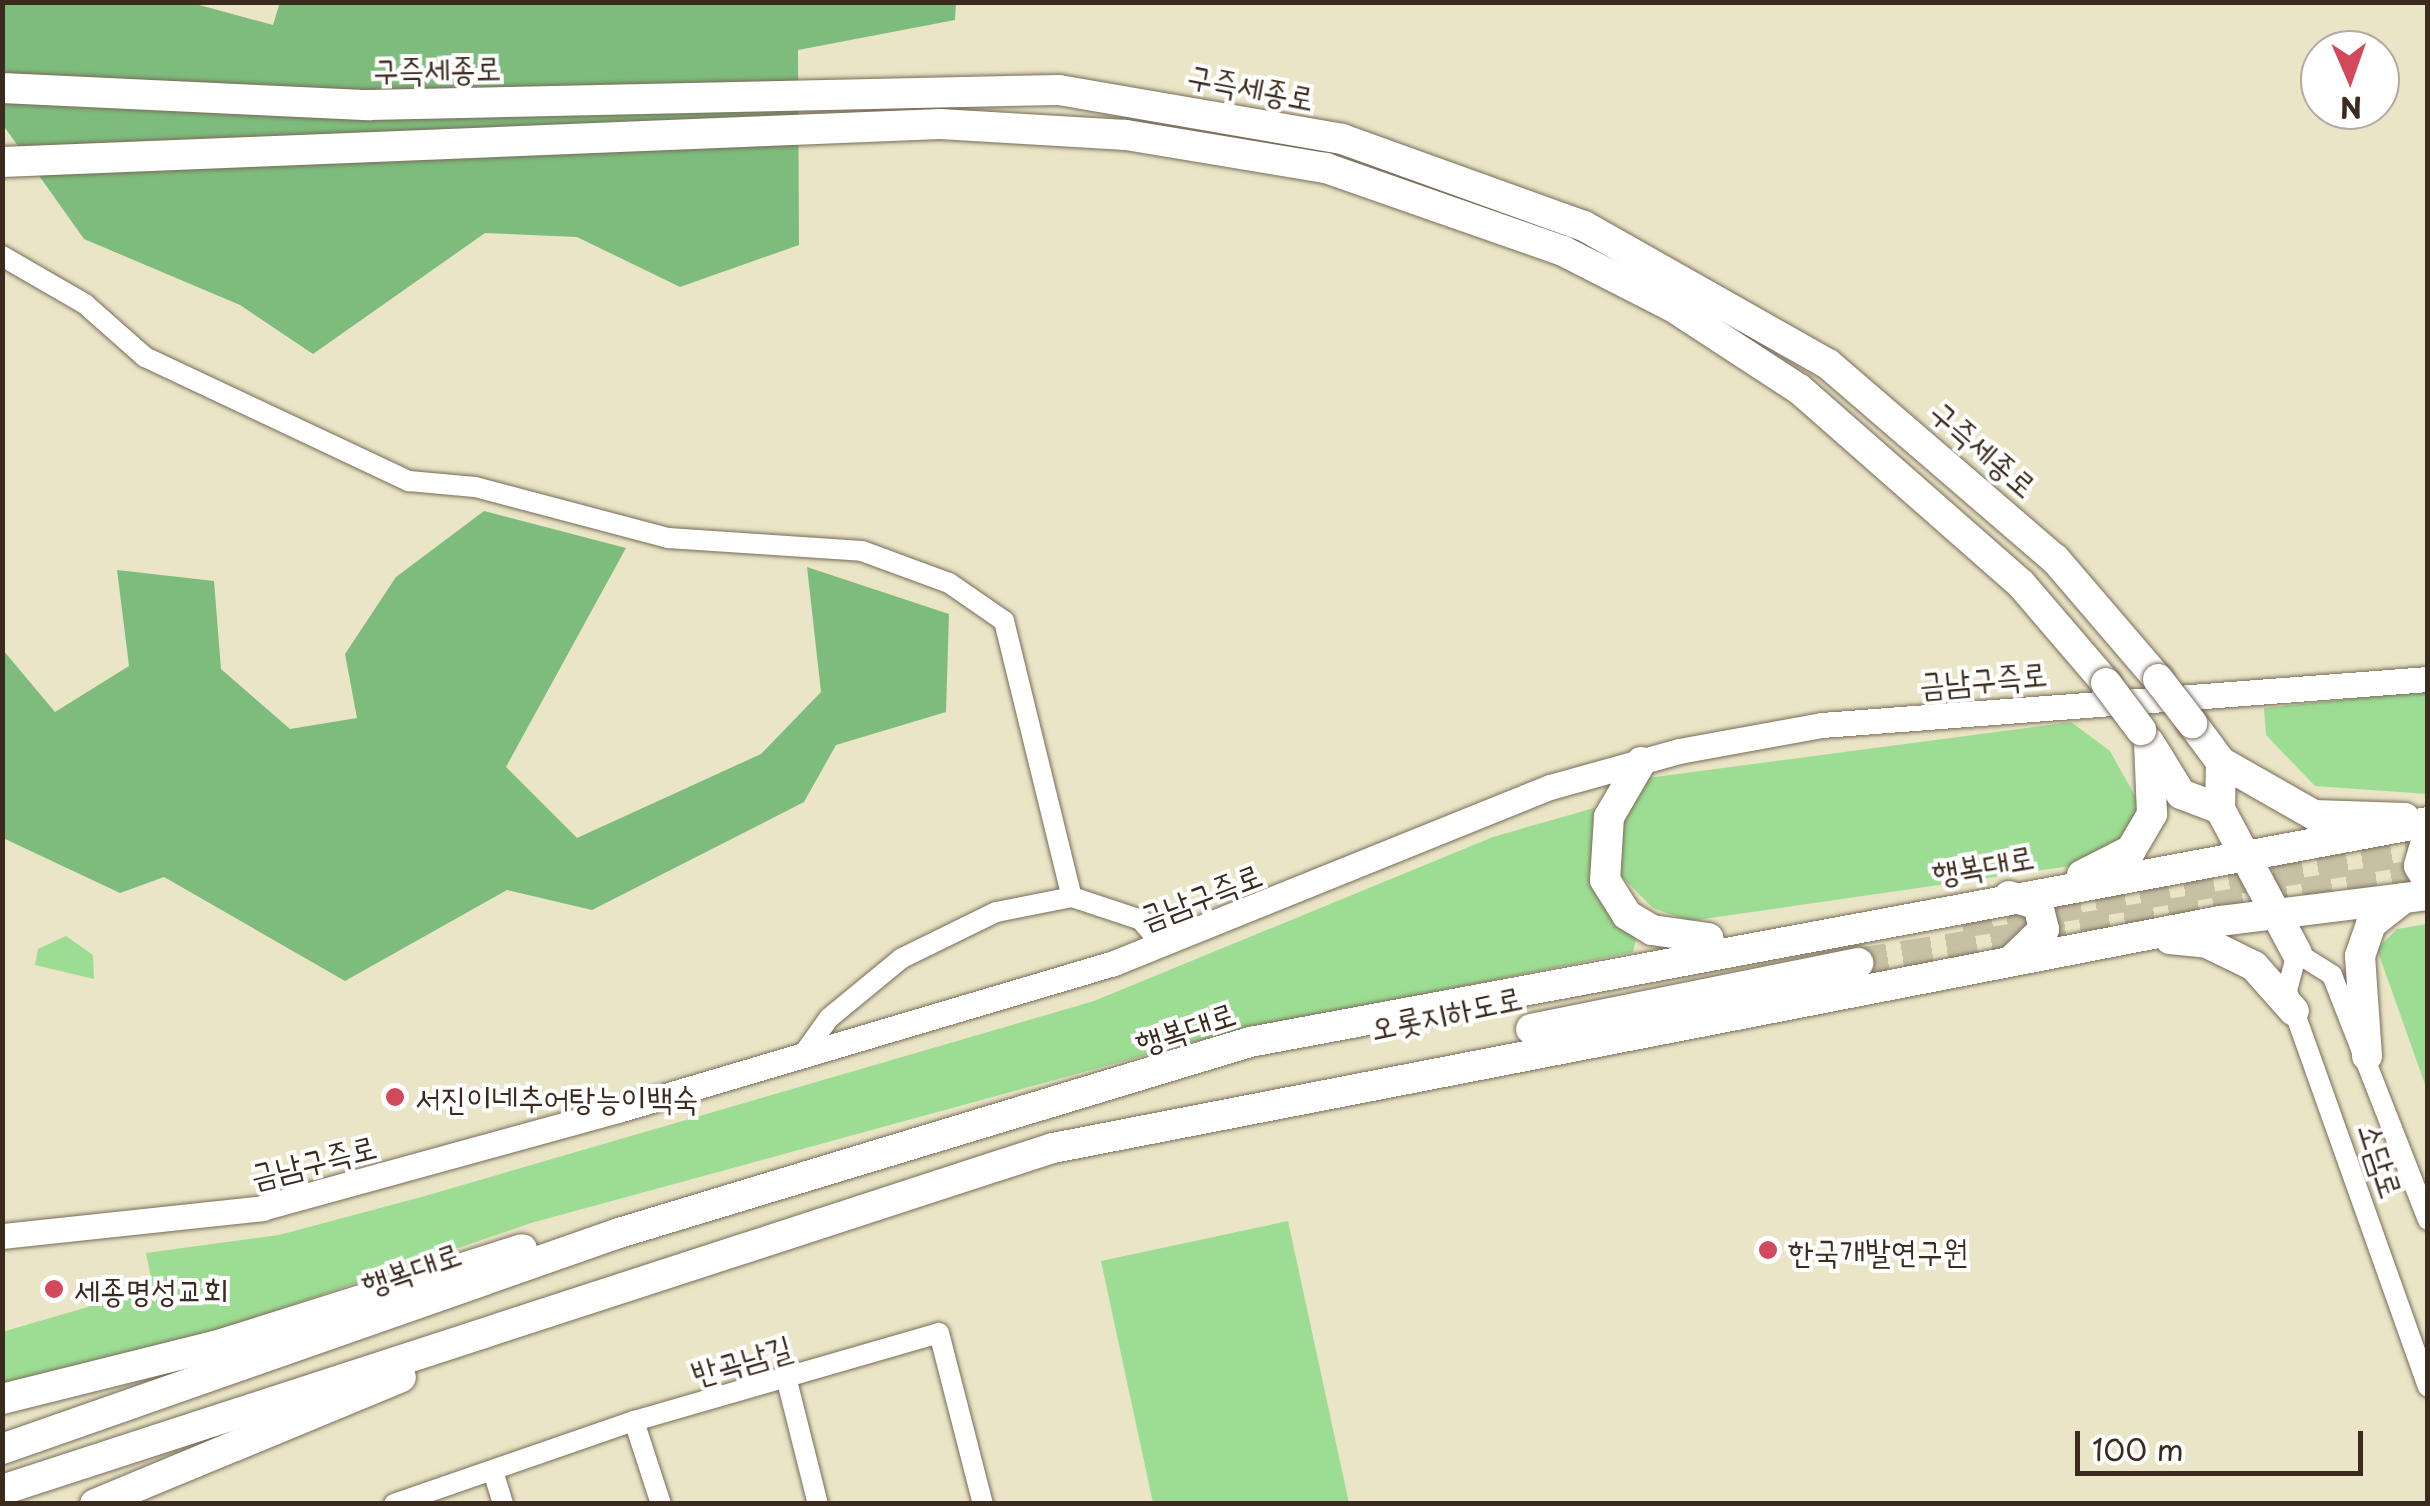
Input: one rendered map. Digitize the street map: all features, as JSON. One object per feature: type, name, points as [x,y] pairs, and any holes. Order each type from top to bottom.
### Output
[{"type":"highway","name":"구즉세종로","points":[[2,88],[369,105],[1059,90],[1342,140],[1584,226],[1828,364],[2055,559],[2158,680],[2221,762]]},
{"type":"highway","name":"구즉세종로","points":[[2,162],[389,153],[940,124],[1126,134],[1326,168],[1563,251],[1673,307],[1799,389],[2022,584],[2106,682],[2181,794],[2220,809]]},
{"type":"highway","points":[[2002,895],[2102,869],[2131,850],[2152,814],[2145,736]]},
{"type":"highway","points":[[1641,762],[1600,848],[1605,880],[1628,915],[1678,940],[1810,932]]},
{"type":"highway","points":[[2249,858],[2220,809],[2221,762],[2314,815],[2428,820]]},
{"type":"highway","name":"행복대로","points":[[2,1449],[619,1232],[1071,1100],[1250,1042],[2002,895],[2249,858],[2428,820]]},
{"type":"highway","points":[[2420,891],[2419,866],[2428,834]]},
{"type":"highway","name":"소담로","points":[[2249,858],[2297,952]]},
{"type":"highway","points":[[2,1490],[633,1278],[1052,1148],[2008,962],[2420,891]]},
{"type":"highway","points":[[2368,1056],[2360,956],[2371,924],[2420,891]]},
{"type":"highway","points":[[2002,895],[2026,898],[2043,919],[2038,944],[2008,962]]},
{"type":"highway","points":[[2148,937],[2207,943],[2254,966],[2294,1011]]},
{"type":"highway","name":"오롯지하도로","points":[[1052,1148],[1332,1072],[1855,952],[1071,1100]]},
{"type":"highway","points":[[2,1398],[214,1346],[497,1253],[619,1232]]},
{"type":"highway","points":[[94,1504],[633,1278]]},
{"type":"main road","name":"금남구즉로","points":[[2,1236],[262,1208],[804,1054],[1162,945],[1550,786],[1641,762],[1822,725],[2428,679]]},
{"type":"street","points":[[2,256],[85,304],[145,357],[409,480],[475,487],[668,538],[862,551],[948,582],[1004,621],[1072,897]]},
{"type":"street","points":[[804,1054],[829,1018],[902,958],[996,912],[1072,897],[1141,920],[1162,945]]},
{"type":"street","name":"소담로","points":[[2428,1220],[2368,1056],[2332,975],[2297,952],[2287,991],[2428,1386]]},
{"type":"street","name":"반곡남길","points":[[394,1504],[634,1420],[939,1333],[983,1504]]},
{"type":"street","points":[[786,1377],[818,1504]]},
{"type":"street","points":[[634,1420],[661,1504]]},
{"type":"street","points":[[494,1471],[503,1504]]},
{"type":"green space","points":[[280,2],[956,3],[955,20],[798,50],[799,245],[680,287],[577,237],[485,233],[313,354],[240,305],[84,239],[3,125],[3,3],[192,3],[273,25]]},
{"type":"green space","points":[[484,511],[626,548],[506,767],[577,838],[761,754],[821,692],[807,567],[949,614],[946,712],[836,745],[804,802],[592,910],[507,890],[345,981],[164,877],[120,893],[3,838],[3,650],[55,712],[129,666],[117,570],[214,581],[221,669],[290,729],[357,718],[345,654],[396,577]]},
{"type":"green space","points":[[2427,691],[2427,794],[2315,786],[2266,735],[2264,708]]},
{"type":"green space","points":[[2071,722],[2110,751],[2139,803],[2124,844],[2078,865],[1689,921],[1653,908],[1622,877],[1612,839],[1640,779]]},
{"type":"green space","points":[[1594,808],[1637,934],[1633,952],[1216,1036],[531,1223],[228,1327],[3,1383],[2,1332],[153,1288],[146,1253],[279,1235],[1094,1001],[1493,837]]},
{"type":"green space","points":[[2427,924],[2427,1090],[2377,949],[2397,929]]},
{"type":"green space","points":[[66,936],[93,955],[94,979],[35,965],[38,949]]},
{"type":"green space","points":[[1288,1221],[1349,1503],[1153,1503],[1101,1261]]},
{"type":"tunnel","points":[[1962,923],[2428,848]]},
{"type":"tunnel","points":[[1858,963],[2428,873]]},
{"type":"place","name":"서진이네추어탕능이백숙","points":[[395,1097]]},
{"type":"place","name":"한국개발연구원","points":[[1768,1250]]},
{"type":"place","name":"세종명성교회","points":[[54,1289]]}]
